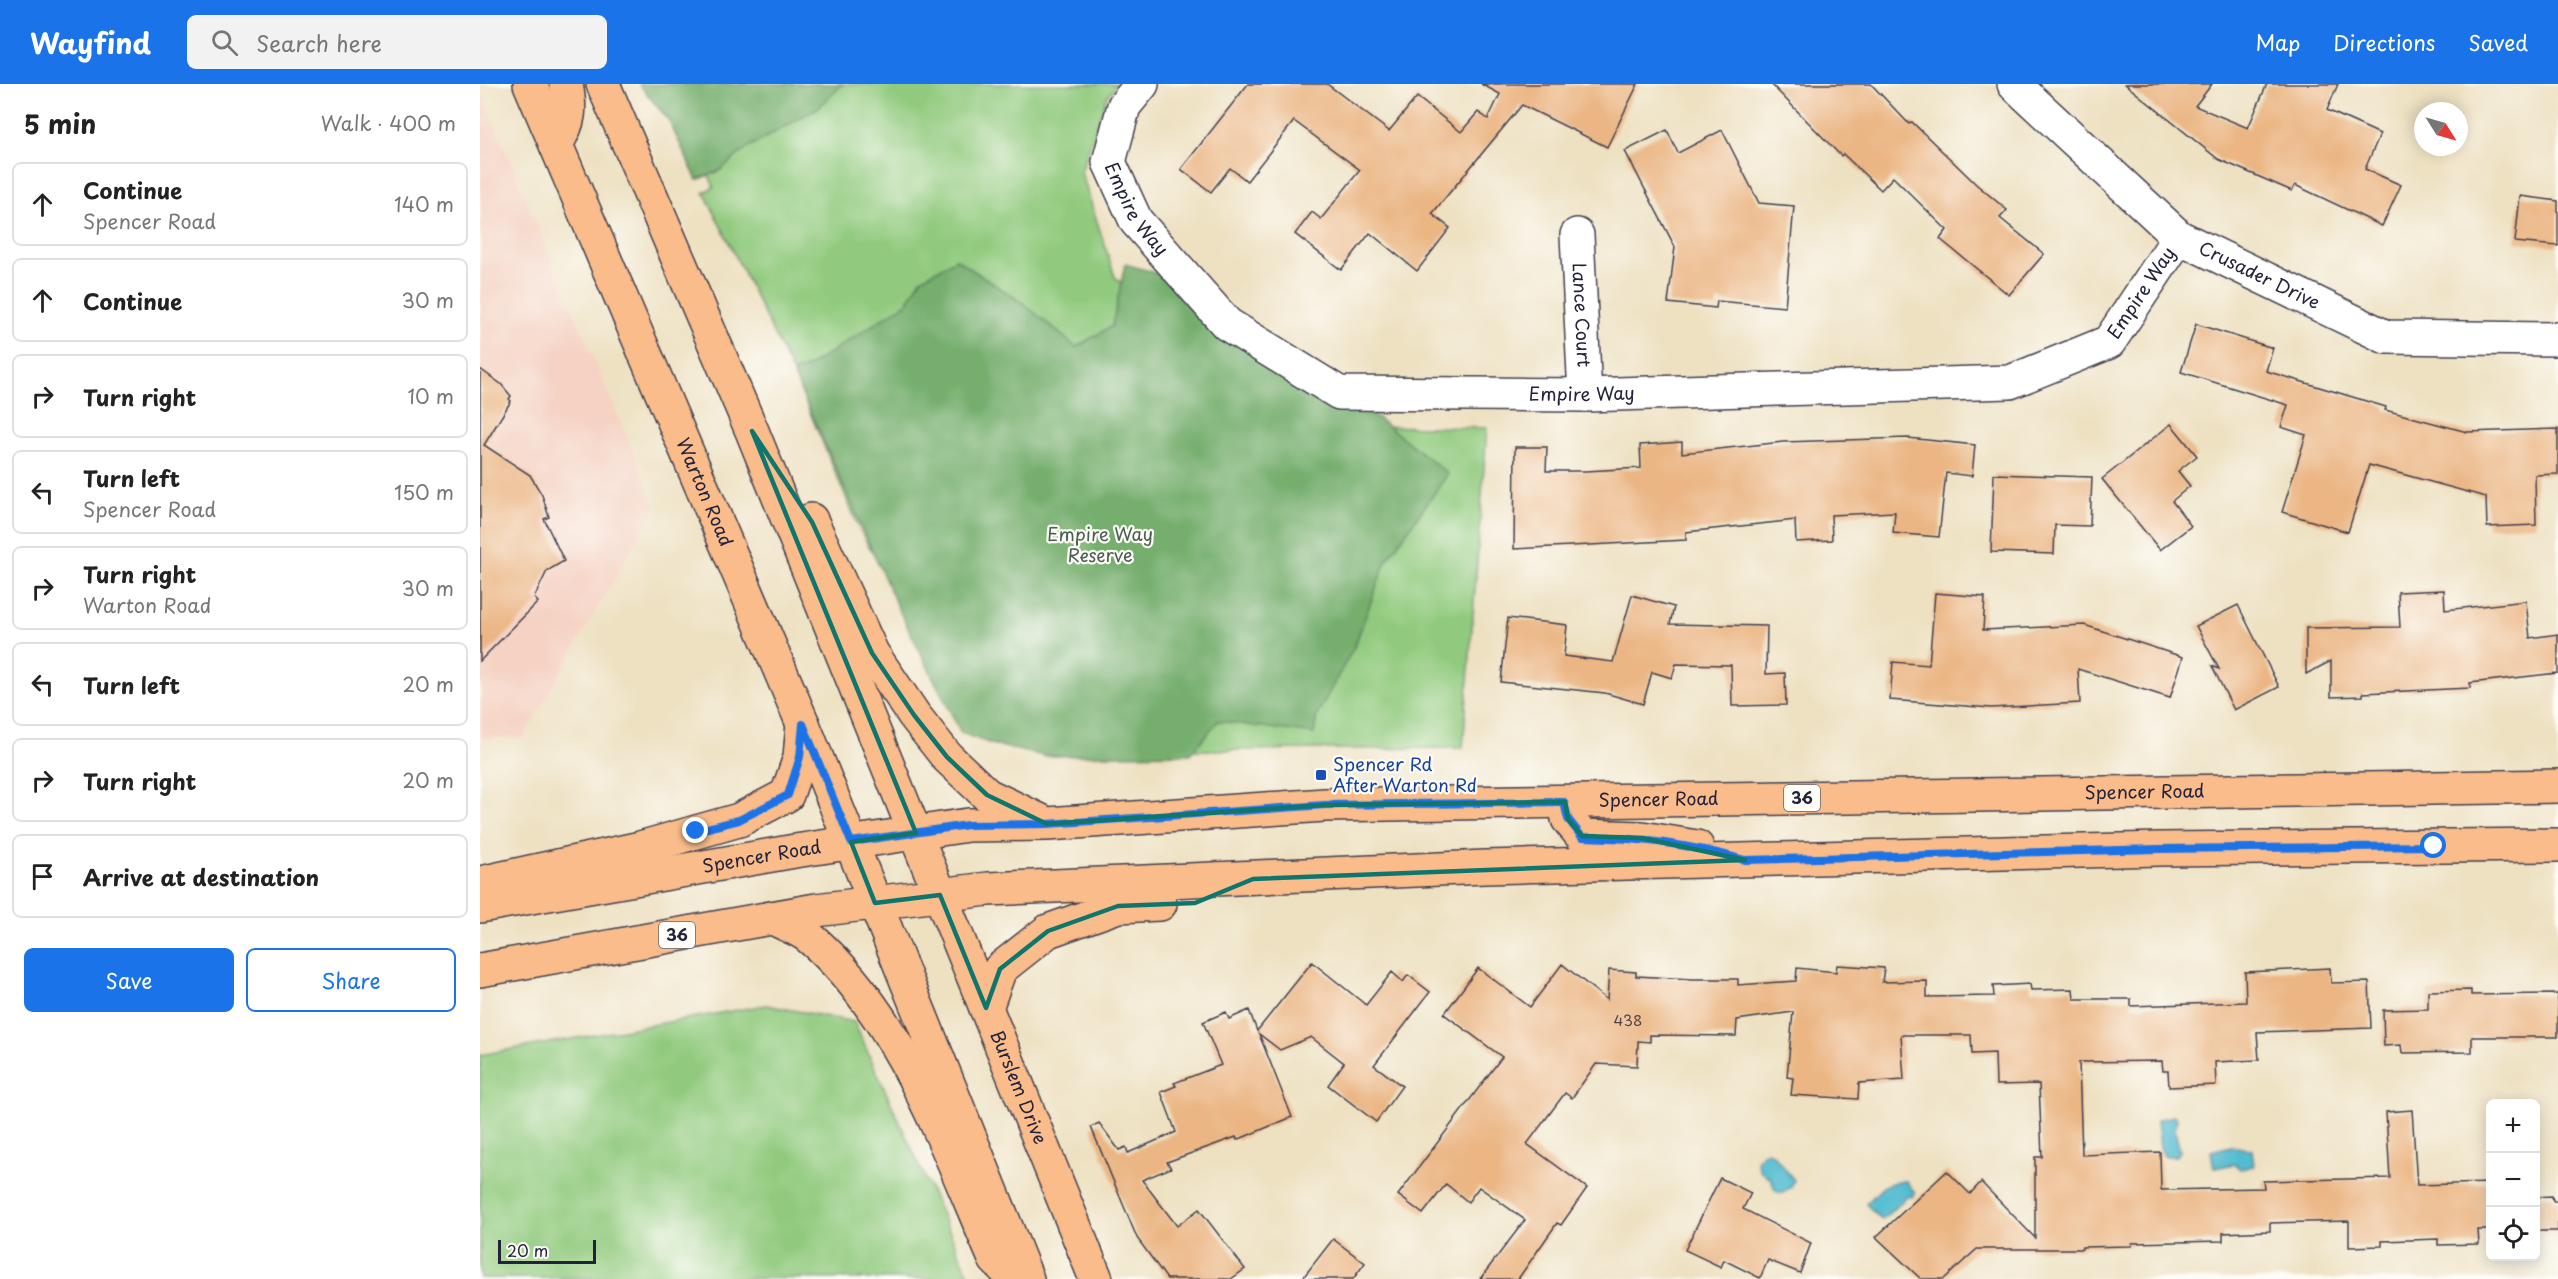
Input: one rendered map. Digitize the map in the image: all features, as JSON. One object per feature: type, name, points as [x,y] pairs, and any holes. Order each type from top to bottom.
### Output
[{"type":"main road","name":"Warton Road","points":[[530,84],[803,724],[875,903]]},
{"type":"main road","points":[[556,144],[568,126],[570,102],[566,84]]},
{"type":"main road","points":[[603,84],[752,431],[940,895]]},
{"type":"main road","points":[[752,431],[812,522],[872,653],[914,715],[947,757],[987,795],[1047,824]]},
{"type":"main road","points":[[480,883],[640,848],[739,820],[788,795],[800,757],[803,724]]},
{"type":"main road","name":"Spencer Road","points":[[480,906],[851,842],[968,825],[1047,824],[1325,805],[2558,786]]},
{"type":"main road","points":[[1564,802],[1568,819],[1582,837],[1642,838],[1704,848],[1745,860]]},
{"type":"main road","name":"36","points":[[480,970],[773,918],[988,889],[1485,867],[2158,849],[2558,845]]},
{"type":"main road","points":[[986,1008],[1000,969],[1048,931],[1118,906],[1195,903],[1253,879]]},
{"type":"main road","name":"Burslem Drive","points":[[940,895],[1096,1279]]},
{"type":"main road","points":[[875,903],[1027,1279]]},
{"type":"main road","points":[[773,918],[808,936],[844,973],[877,1016],[912,1072],[995,1259],[1015,1279]]},
{"type":"street","name":"Empire Way","points":[[1142,84],[1124,106],[1109,162],[1137,221],[1227,324],[1339,393],[1585,395],[2010,382],[2109,342],[2180,237]]},
{"type":"street","name":"Crusader Drive","points":[[2014,84],[2180,237],[2386,337],[2558,339]]},
{"type":"street","name":"Lance Court","points":[[1577,235],[1585,395]]},
{"type":"highlighted area","points":[[752,431],[812,522],[872,653],[914,715],[947,757],[987,795],[1047,824],[1325,805],[1565,802],[1568,819],[1582,836],[1642,838],[1745,860],[1253,879],[1195,903],[1118,906],[1048,931],[1000,969],[986,1008],[940,895],[875,903],[851,842],[916,833]]},
{"type":"shaded area","points":[[480,89],[656,506],[523,738],[480,738]]},
{"type":"green space","points":[[639,84],[843,84],[818,108],[747,148],[719,171],[697,180],[669,121]]},
{"type":"green space","name":"Empire Way Reserve","points":[[670,84],[1117,84],[1106,98],[1081,172],[1115,277],[1217,379],[1311,425],[1487,428],[1463,748],[1091,751],[969,734],[858,526],[793,373],[704,192],[714,187]]},
{"type":"green space","name":"Empire Way Reserve","points":[[956,259],[1023,303],[1076,347],[1112,326],[1125,264],[1173,278],[1359,403],[1448,474],[1386,561],[1355,645],[1317,715],[1314,734],[1218,721],[1190,754],[1044,756],[991,744],[961,733],[897,606],[793,373],[808,367],[907,303],[921,279]]},
{"type":"green space","points":[[766,1005],[854,1022],[971,1279],[480,1278],[480,1055]]},
{"type":"water","points":[[2173,1116],[2177,1118],[2175,1131],[2180,1151],[2177,1156],[2164,1156],[2160,1147],[2157,1120]]},
{"type":"water","points":[[2231,1146],[2252,1150],[2254,1166],[2240,1169],[2235,1164],[2214,1168],[2211,1151]]},
{"type":"water","points":[[1767,1151],[1774,1155],[1794,1180],[1791,1187],[1783,1193],[1775,1190],[1771,1179],[1759,1169],[1757,1159]]},
{"type":"water","points":[[1906,1181],[1915,1193],[1912,1197],[1907,1196],[1882,1220],[1866,1204],[1884,1186]]},
{"type":"building","points":[[1248,84],[1327,84],[1389,131],[1417,97],[1461,132],[1478,112],[1488,119],[1500,94],[1481,84],[1638,84],[1607,147],[1522,105],[1432,214],[1450,228],[1417,271],[1370,233],[1341,270],[1295,234],[1312,212],[1321,219],[1360,170],[1294,121],[1247,181],[1230,168],[1211,192],[1181,169]]},
{"type":"building","points":[[1771,84],[1871,84],[1909,124],[1912,122],[1977,185],[2007,210],[2000,218],[2044,254],[2009,295],[1940,239],[1947,230],[1893,177],[1881,190],[1843,154],[1841,156]]},
{"type":"building","points":[[2125,84],[2212,84],[2195,106],[2248,128],[2267,84],[2338,84],[2327,110],[2380,134],[2365,169],[2401,185],[2382,226],[2295,185],[2292,191],[2218,159]]},
{"type":"building","points":[[1667,130],[1678,153],[1722,130],[1759,203],[1794,206],[1785,307],[1717,301],[1716,308],[1668,303],[1675,247],[1625,151]]},
{"type":"building","points":[[2520,196],[2558,201],[2558,246],[2515,242]]},
{"type":"building","points":[[2196,324],[2273,348],[2266,371],[2386,407],[2385,410],[2467,432],[2558,429],[2558,474],[2535,475],[2536,525],[2487,527],[2486,497],[2369,465],[2348,532],[2282,512],[2306,435],[2281,427],[2288,405],[2181,372]]},
{"type":"building","points":[[480,369],[501,384],[511,396],[509,399],[511,401],[484,445],[530,475],[542,495],[549,517],[544,519],[564,561],[547,571],[534,598],[538,602],[480,661]]},
{"type":"building","points":[[2171,424],[2197,456],[2178,471],[2190,486],[2172,501],[2191,526],[2160,550],[2102,479]]},
{"type":"building","points":[[1908,438],[1975,445],[1972,476],[1946,473],[1939,537],[1893,533],[1895,512],[1831,515],[1832,540],[1796,542],[1795,520],[1686,532],[1686,540],[1514,549],[1515,447],[1547,447],[1546,471],[1585,471],[1641,468],[1640,445],[1682,442],[1682,453],[1783,442]]},
{"type":"building","points":[[1994,474],[2092,477],[2090,526],[2055,525],[2054,554],[1991,552]]},
{"type":"building","points":[[2444,590],[2445,610],[2526,601],[2530,638],[2558,634],[2558,673],[2470,683],[2470,688],[2363,693],[2363,696],[2331,697],[2331,661],[2306,674],[2306,628],[2400,627],[2398,592]]},
{"type":"building","points":[[1935,593],[1985,597],[1983,630],[2084,625],[2183,657],[2170,698],[2078,669],[2080,703],[1991,708],[1890,700],[1893,662],[1929,665]]},
{"type":"building","points":[[1632,595],[1674,607],[1670,624],[1767,626],[1766,674],[1785,673],[1786,705],[1732,706],[1731,665],[1676,664],[1672,678],[1652,672],[1643,704],[1605,693],[1501,682],[1508,618],[1567,625],[1564,656],[1613,662]]},
{"type":"building","points":[[2238,605],[2279,687],[2234,710],[2212,666],[2219,669],[2196,626]]},
{"type":"building","points":[[1312,962],[1366,1005],[1392,972],[1403,982],[1408,975],[1430,992],[1374,1065],[1402,1086],[1376,1122],[1328,1085],[1344,1063],[1311,1037],[1280,1050],[1259,1034],[1292,1117],[1237,1140],[1236,1137],[1167,1162],[1171,1168],[1142,1180],[1177,1226],[1199,1209],[1245,1269],[1231,1279],[1167,1279],[1137,1238],[1091,1127],[1099,1123],[1119,1150],[1126,1147],[1128,1153],[1176,1132],[1161,1092],[1176,1086],[1174,1083],[1221,1065],[1203,1022],[1226,1012],[1229,1019],[1249,1010],[1257,1031]]},
{"type":"building","points":[[1562,964],[1607,1000],[1609,970],[1636,972],[1636,976],[1738,979],[1738,985],[1796,981],[1797,968],[1836,972],[1837,965],[1884,968],[1882,982],[1927,981],[1927,997],[1994,996],[1993,986],[2030,984],[2031,990],[2073,989],[2074,999],[2131,999],[2131,1006],[2246,1002],[2245,972],[2330,968],[2331,983],[2369,982],[2371,1028],[2257,1032],[2259,1060],[2215,1062],[2216,1085],[2169,1087],[2168,1071],[2163,1071],[2162,1061],[2079,1062],[2082,1155],[2160,1152],[2161,1190],[2264,1188],[2263,1181],[2390,1178],[2386,1112],[2412,1110],[2417,1185],[2486,1183],[2486,1230],[2478,1230],[2479,1244],[2438,1245],[2438,1239],[2382,1241],[2382,1246],[2349,1247],[2349,1221],[2270,1223],[2270,1231],[2223,1233],[2223,1241],[2132,1243],[2131,1246],[2082,1247],[2082,1249],[1977,1249],[1944,1279],[1921,1279],[1876,1237],[1947,1171],[1970,1194],[1981,1182],[2035,1238],[2035,1157],[2042,1157],[2039,1084],[1996,1085],[1995,1053],[1972,1054],[1971,1035],[1901,1035],[1904,1080],[1859,1083],[1858,1099],[1791,1095],[1793,1078],[1787,1077],[1793,1012],[1737,1020],[1736,1036],[1650,1035],[1650,1042],[1638,1041],[1637,1066],[1596,1064],[1572,1098],[1565,1093],[1527,1144],[1587,1188],[1561,1225],[1557,1223],[1518,1279],[1480,1279],[1525,1220],[1479,1187],[1468,1202],[1446,1184],[1423,1214],[1398,1195],[1502,1057],[1444,1014],[1478,968],[1530,1007]]},
{"type":"building","points":[[2471,990],[2471,995],[2558,994],[2558,1037],[2472,1037],[2472,1052],[2402,1053],[2401,1045],[2384,1046],[2383,1010],[2428,1009],[2428,991]]},
{"type":"building","points":[[1720,1178],[1751,1193],[1743,1209],[1811,1243],[1800,1273],[1768,1260],[1760,1278],[1724,1260],[1721,1267],[1685,1250]]},
{"type":"building","points":[[2552,1196],[2553,1201],[2558,1201],[2558,1231],[2540,1231],[2540,1197]]},
{"type":"building","points":[[1333,1239],[1365,1263],[1353,1279],[1302,1279]]},
{"type":"place","name":"Spencer Rd After Warton Rd","points":[[1321,775]]},
{"type":"route","points":[[696,831],[739,820],[788,795],[800,757],[803,724],[851,842],[968,825],[1047,824],[1325,805],[1564,802],[1568,819],[1582,837],[1642,838],[1704,848],[1745,860],[2158,849],[2434,846]]}]
